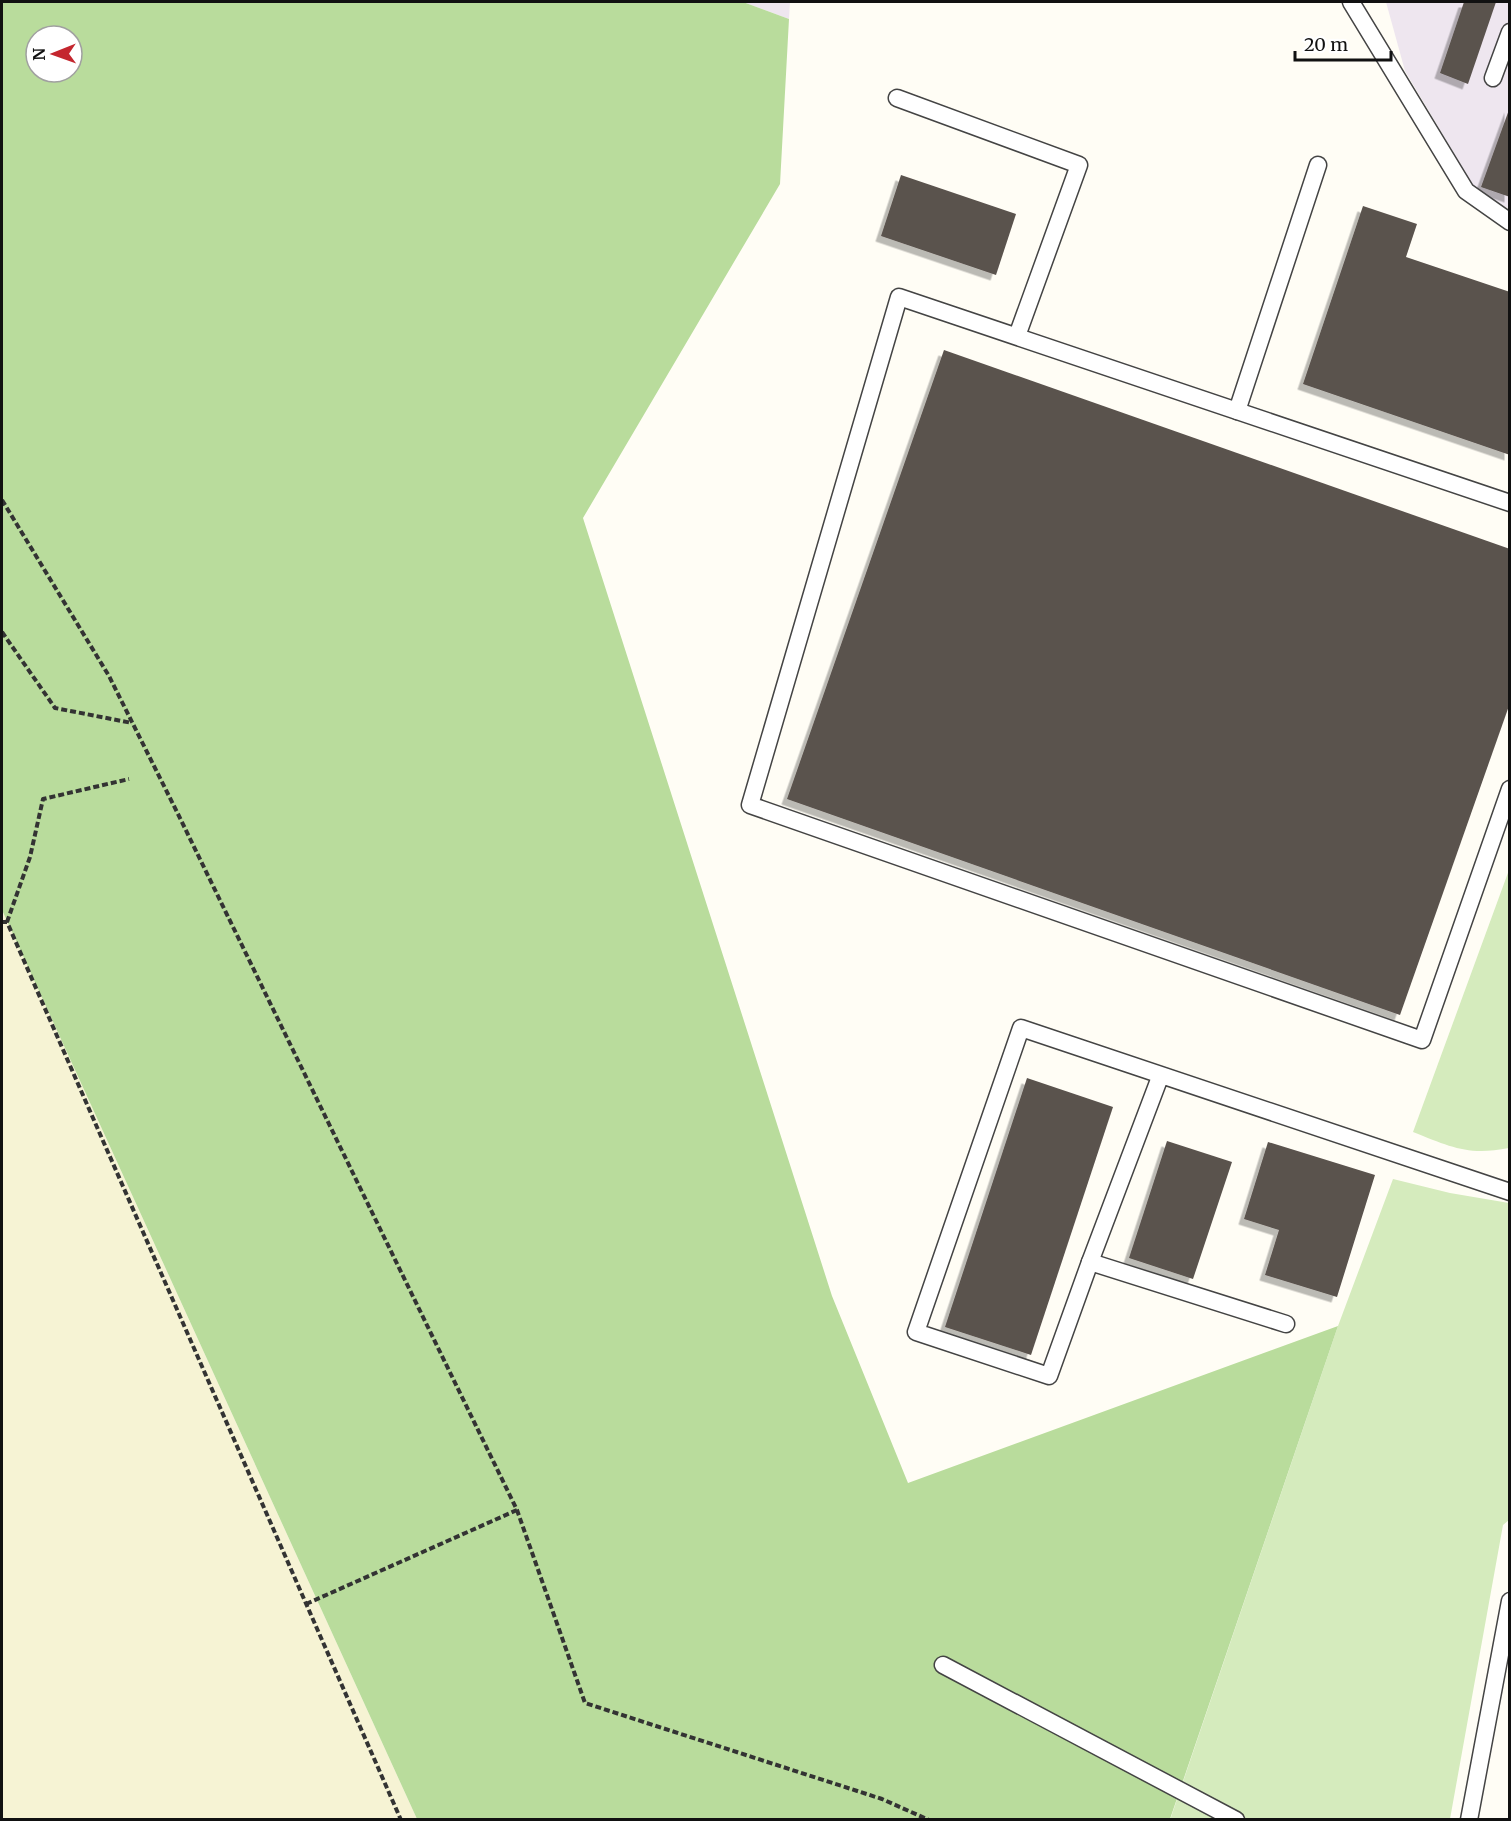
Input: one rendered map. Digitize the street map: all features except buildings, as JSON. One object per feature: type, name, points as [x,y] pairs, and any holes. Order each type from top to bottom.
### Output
[{"type":"lane","points":[[1351,2],[1466,191],[1509,222]]},
{"type":"lane","points":[[1493,78],[1509,32]]},
{"type":"lane","points":[[897,98],[1079,165],[1017,336]]},
{"type":"lane","points":[[1237,411],[1318,165]]},
{"type":"lane","points":[[1509,503],[900,297],[750,805],[1422,1040],[1509,789]]},
{"type":"lane","points":[[1160,1077],[1049,1376],[916,1332],[1021,1028],[1160,1077],[1509,1192]]},
{"type":"lane","points":[[1090,1262],[1286,1324]]},
{"type":"lane","points":[[1469,1820],[1509,1601]]},
{"type":"lane","points":[[943,1665],[1236,1820]]},
{"type":"path","points":[[2,500],[109,676],[517,1510],[585,1703],[882,1799],[928,1820]]},
{"type":"path","points":[[2,632],[56,708],[132,723]]},
{"type":"path","points":[[129,779],[43,799],[30,857],[4,922],[401,1820]]},
{"type":"path","points":[[306,1604],[517,1510]]},
{"type":"shaded area","points":[[743,2],[790,2],[789,19]]},
{"type":"shaded area","points":[[1386,2],[1509,2],[1509,209],[1474,187],[1405,71]]},
{"type":"shaded area","points":[[2,910],[417,1819],[2,1819]]},
{"type":"green space","points":[[2,2],[743,2],[789,19],[780,184],[583,518],[832,1296],[908,1483],[1338,1326],[1170,1819],[417,1819],[2,910]]},
{"type":"green space","points":[[1509,870],[1509,1148],[1482,1151],[1460,1149],[1413,1132]]},
{"type":"green space","points":[[1393,1179],[1450,1193],[1509,1203],[1509,1520],[1503,1525],[1450,1819],[1170,1820],[1338,1326]]}]
